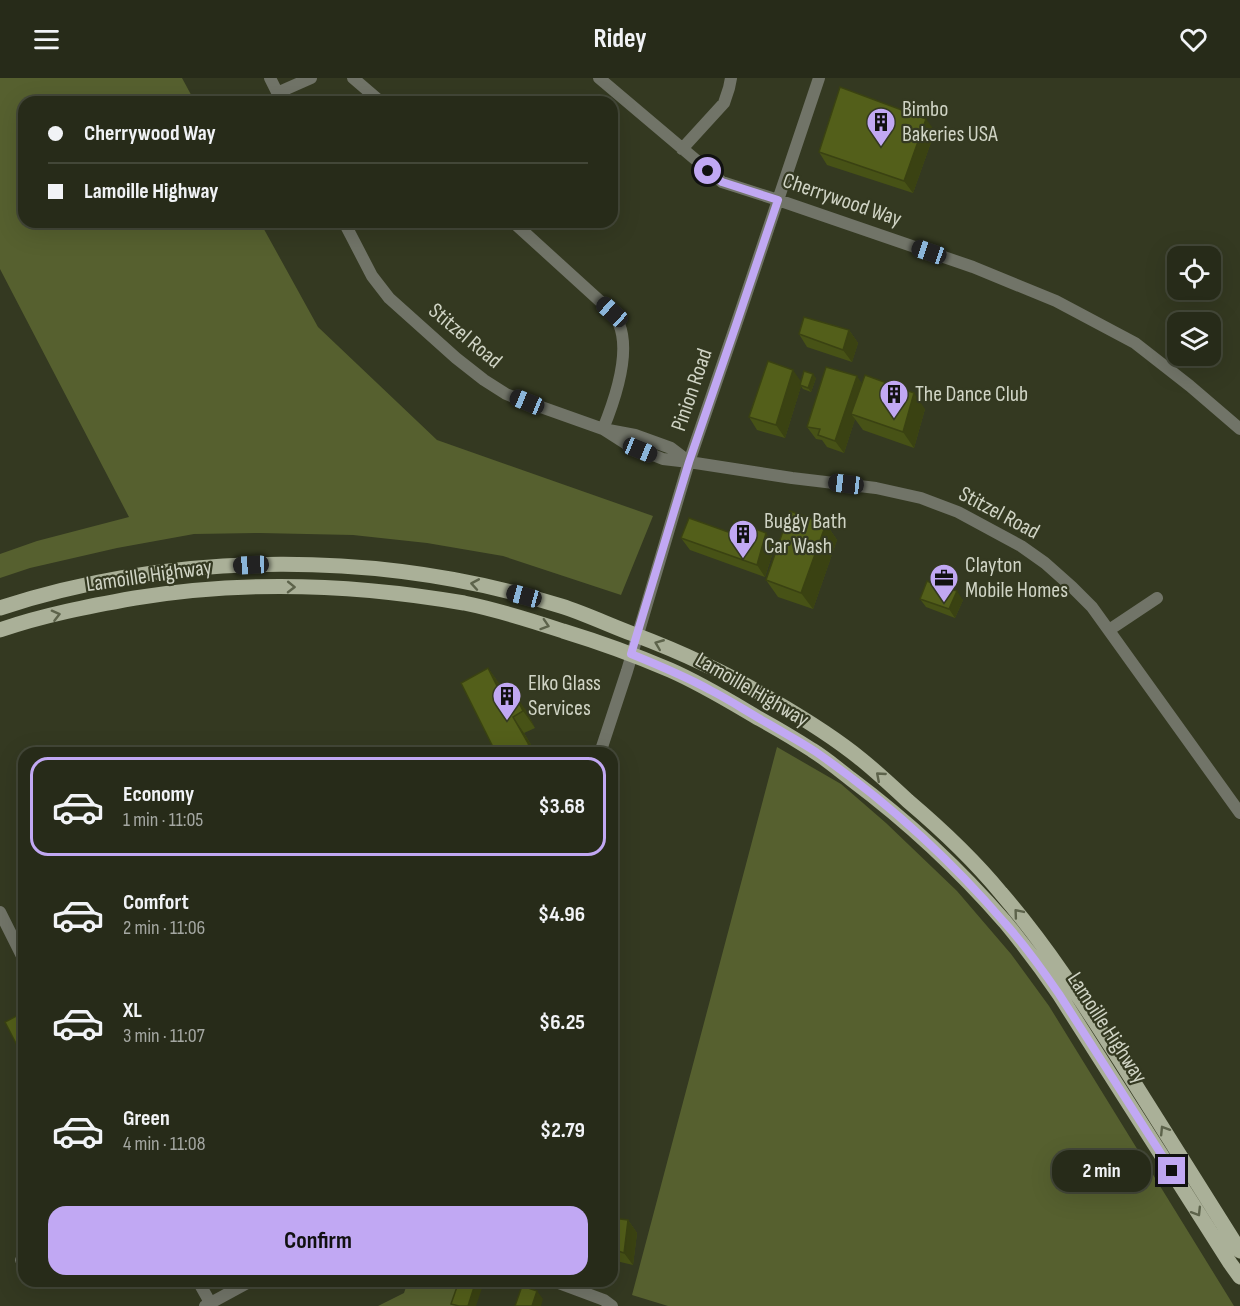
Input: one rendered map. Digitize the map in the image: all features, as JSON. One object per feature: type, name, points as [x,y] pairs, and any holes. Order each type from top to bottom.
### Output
[{"type":"main road","name":"Lamoille Highway","points":[[0,608],[90,584],[196,568],[269,564],[352,566],[484,585],[563,607],[703,663],[738,681],[801,717],[861,759],[935,824],[999,890],[1029,926],[1100,1028],[1240,1251]]},
{"type":"main road","name":"Lamoille Highway","points":[[0,630],[94,605],[161,594],[266,586],[337,587],[465,604],[512,615],[631,654],[710,689],[814,751],[868,791],[915,831],[973,886],[1040,966],[1240,1277]]},
{"type":"street","points":[[270,78],[279,96]]},
{"type":"street","points":[[283,96],[311,78]]},
{"type":"street","points":[[353,78],[374,96]]},
{"type":"street","name":"Cherrywood Way","points":[[599,78],[722,182],[973,267],[1056,301],[1135,343],[1240,429]]},
{"type":"street","points":[[682,149],[723,103],[731,78]]},
{"type":"street","name":"Pinion Road","points":[[602,747],[689,462],[819,78]]},
{"type":"street","name":"Stitzel Road","points":[[347,228],[372,276],[388,298],[456,358],[506,394],[603,429],[628,446],[663,459],[876,488],[921,498],[958,512],[1020,546],[1045,563],[1092,607],[1240,813]]},
{"type":"street","points":[[520,228],[612,312],[620,326],[623,341],[621,369],[613,405],[603,429]]},
{"type":"street","points":[[1109,630],[1157,598]]},
{"type":"street","points":[[0,912],[18,948]]},
{"type":"street","points":[[201,1287],[209,1305],[240,1287]]},
{"type":"street","points":[[568,1287],[608,1303]]},
{"type":"green space","points":[[0,78],[182,78],[192,96],[18,96],[18,228],[263,228],[318,327],[437,440],[653,516],[621,595],[503,556],[427,543],[353,535],[194,534],[117,548],[30,568],[0,578],[0,554],[37,541],[129,517],[0,269]]},
{"type":"green space","points":[[777,747],[841,784],[886,823],[957,891],[1011,954],[1049,1006],[1234,1306],[668,1306],[632,1295]]},
{"type":"green space","points":[[406,1287],[461,1287],[456,1306],[378,1306],[404,1293]]},
{"type":"building","name":"Bimbo Bakeries USA","points":[[840,87],[926,119],[904,181],[819,152]]},
{"type":"building","points":[[804,317],[849,330],[843,350],[799,334]]},
{"type":"building","points":[[768,361],[793,370],[776,425],[749,417]]},
{"type":"building","points":[[826,367],[857,376],[835,441],[818,435],[820,429],[807,427]]},
{"type":"building","points":[[804,371],[813,374],[808,388],[800,385]]},
{"type":"building","points":[[865,375],[914,393],[903,432],[851,414]]},
{"type":"building","points":[[790,511],[826,524],[801,593],[766,580]]},
{"type":"building","points":[[689,518],[731,533],[734,521],[766,533],[757,565],[681,538]]},
{"type":"building","points":[[935,580],[948,584],[947,588],[957,591],[949,609],[920,599],[927,581],[934,584]]},
{"type":"building","name":"Elko Glass Services","points":[[488,668],[503,698],[514,693],[523,711],[513,717],[529,745],[493,747],[461,683]]},
{"type":"building","points":[[18,1015],[18,1047],[5,1022]]},
{"type":"building","points":[[618,1219],[628,1220],[624,1253],[618,1251]]},
{"type":"building","points":[[457,1287],[474,1287],[468,1306],[451,1304]]},
{"type":"building","points":[[522,1287],[537,1291],[532,1306],[515,1306]]},
{"type":"place","name":"Bimbo Bakeries USA","points":[[881,148]]},
{"type":"place","name":"The Dance Club","points":[[894,420]]},
{"type":"place","name":"Buggy Bath Car Wash","points":[[743,560]]},
{"type":"place","name":"Clayton Mobile Homes","points":[[944,604]]},
{"type":"place","name":"Elko Glass Services","points":[[507,722]]},
{"type":"route","points":[[708,171],[722,182],[778,200],[689,462],[631,654],[710,689],[814,751],[868,791],[947,861],[1006,923],[1041,968],[1172,1171]]}]
